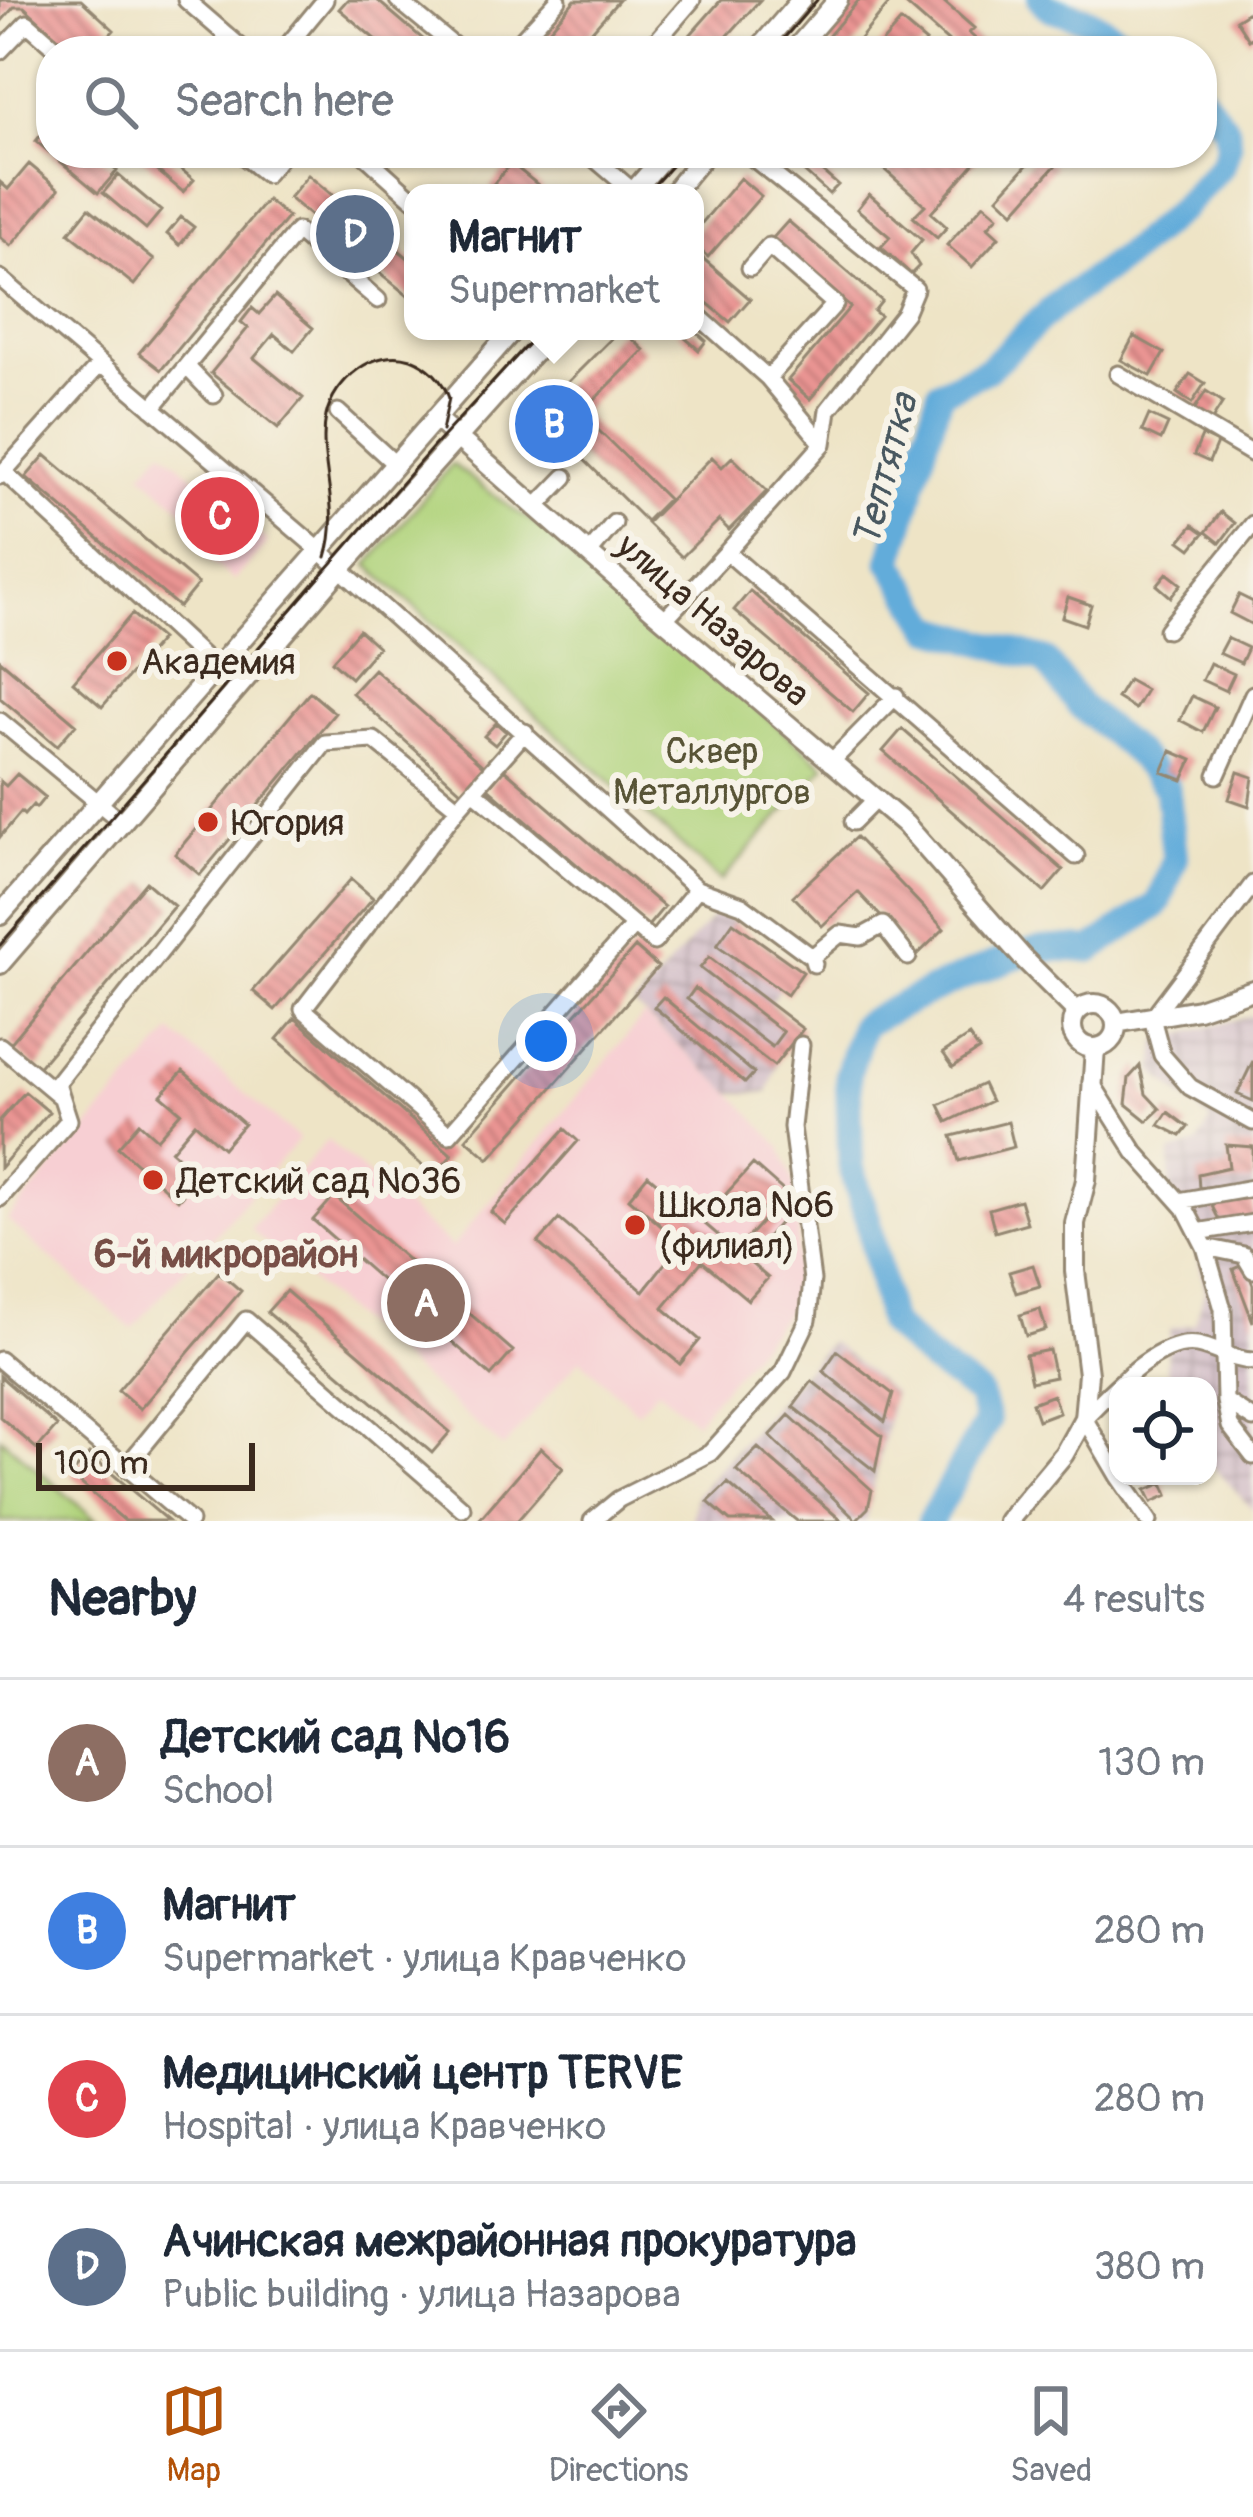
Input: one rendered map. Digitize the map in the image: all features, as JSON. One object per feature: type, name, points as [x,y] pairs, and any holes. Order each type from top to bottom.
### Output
[{"type":"main road","points":[[770,36],[801,0]]},
{"type":"main road","points":[[807,36],[838,0]]},
{"type":"main road","points":[[0,915],[504,340]]},
{"type":"main road","points":[[0,964],[340,569],[545,340]]},
{"type":"main road","points":[[477,371],[500,392]]},
{"type":"main road","name":"улица Назарова","points":[[435,418],[830,763],[877,798],[1078,1012]]},
{"type":"main road","points":[[1116,1023],[1198,1010],[1253,990]]},
{"type":"main road","points":[[1098,1005],[1116,1023],[1112,1038],[1095,1048],[1078,1042],[1072,1031],[1078,1012],[1098,1005]]},
{"type":"main road","points":[[1008,1521],[1064,1454],[1084,1418],[1088,1374],[1075,1271],[1075,1223],[1086,1180],[1095,1048]]},
{"type":"street","points":[[186,0],[228,36]]},
{"type":"street","points":[[295,36],[325,0]]},
{"type":"street","points":[[525,36],[558,0]]},
{"type":"street","points":[[661,36],[692,0]]},
{"type":"street","points":[[408,3],[444,36]]},
{"type":"street","points":[[0,51],[26,23],[41,36]]},
{"type":"street","points":[[379,168],[404,191]]},
{"type":"street","points":[[664,620],[823,444],[828,410],[905,313],[915,289],[766,168]]},
{"type":"street","points":[[152,408],[297,231],[378,300]]},
{"type":"street","points":[[750,268],[770,246],[836,304],[768,379]]},
{"type":"street","points":[[4,289],[318,549],[697,889],[742,905],[813,960],[840,934],[861,938],[883,925],[908,957]]},
{"type":"street","points":[[704,321],[768,379],[823,444]]},
{"type":"street","points":[[100,364],[2,474],[238,689]]},
{"type":"street","points":[[188,368],[214,395]]},
{"type":"street","points":[[1118,374],[1253,454]]},
{"type":"street","points":[[459,392],[484,411]]},
{"type":"street","points":[[338,412],[394,464]]},
{"type":"street","points":[[535,508],[565,477]]},
{"type":"street","points":[[588,554],[614,523]]},
{"type":"street","points":[[1167,630],[1253,524]]},
{"type":"street","points":[[727,552],[1076,856]]},
{"type":"street","points":[[1217,776],[1253,694]]},
{"type":"street","points":[[830,763],[896,696]]},
{"type":"street","points":[[0,721],[123,823]]},
{"type":"street","points":[[524,732],[458,808],[303,1009],[449,1135],[634,925]]},
{"type":"street","points":[[0,1198],[69,1120],[57,1083],[326,743],[374,740],[458,808]]},
{"type":"street","points":[[475,792],[654,941],[697,889]]},
{"type":"street","points":[[854,823],[877,798]]},
{"type":"street","points":[[36,874],[62,893]]},
{"type":"street","points":[[1253,884],[1152,1018],[1162,1055],[1190,1088],[1253,1122]]},
{"type":"street","points":[[592,1521],[619,1499],[710,1453],[783,1372],[808,1320],[812,1280],[792,1127],[801,1045]]},
{"type":"street","points":[[0,1046],[62,1097]]},
{"type":"street","points":[[1091,1082],[1135,1152],[1179,1202],[1201,1240],[1223,1309],[1230,1426],[1253,1456]]},
{"type":"street","points":[[1179,1202],[1253,1188]]},
{"type":"street","points":[[1201,1240],[1253,1223]]},
{"type":"street","points":[[1201,1240],[1244,1256],[1253,1270]]},
{"type":"street","points":[[126,1467],[246,1320],[462,1508]]},
{"type":"street","points":[[1109,1461],[1084,1418],[1140,1367],[1179,1346],[1198,1346],[1251,1364]]},
{"type":"street","points":[[0,1360],[190,1521]]},
{"type":"street","points":[[1225,1401],[1253,1419]]},
{"type":"street","points":[[1124,1485],[1149,1521]]},
{"type":"shaded area","points":[[163,449],[268,542],[234,581],[206,556],[218,541],[142,473]]},
{"type":"shaded area","points":[[719,909],[790,970],[771,1002],[790,1028],[768,1093],[732,1093],[634,1005]]},
{"type":"shaded area","name":"Школа №6 (филиал)","points":[[644,1015],[732,1093],[781,1147],[800,1202],[794,1303],[695,1422],[657,1389],[637,1412],[580,1359],[503,1448],[250,1229],[327,1140],[452,1247]]},
{"type":"shaded area","points":[[1253,1015],[1253,1510],[1217,1471],[1217,1377],[1169,1377],[1166,1367],[1170,1329],[1195,1323],[1205,1289],[1198,1257],[1170,1208],[1170,1153],[1198,1144],[1210,1121],[1154,1072],[1157,1041]]},
{"type":"shaded area","name":"Детский сад №36","points":[[172,1032],[299,1139],[132,1329],[7,1220]]},
{"type":"shaded area","points":[[830,1341],[894,1393],[866,1521],[692,1521],[696,1495]]},
{"type":"green space","name":"Сквер Металлургов","points":[[452,464],[545,529],[825,766],[721,881],[368,565]]},
{"type":"green space","points":[[0,1437],[97,1521],[0,1521]]},
{"type":"building","points":[[0,0],[81,0],[114,30],[109,36],[56,36],[24,7],[14,7],[0,23]]},
{"type":"building","points":[[347,0],[377,0],[419,36],[371,36],[339,9]]},
{"type":"building","points":[[575,0],[619,0],[587,36],[544,36]]},
{"type":"building","points":[[721,0],[760,0],[728,36],[689,36]]},
{"type":"building","points":[[859,0],[882,0],[888,5],[862,36],[829,36]]},
{"type":"building","points":[[901,0],[942,0],[974,28],[969,33],[972,36],[942,36]]},
{"type":"building","points":[[1250,11],[1253,37],[1249,40],[1236,20]]},
{"type":"building","points":[[901,21],[919,36],[888,36]]},
{"type":"building","points":[[29,164],[59,189],[11,246],[0,237],[0,182],[8,189]]},
{"type":"building","points":[[68,168],[117,171],[98,193]]},
{"type":"building","points":[[154,168],[179,168],[194,180],[183,192]]},
{"type":"building","points":[[507,168],[517,168],[537,184],[493,184]]},
{"type":"building","points":[[800,168],[818,168],[838,185],[829,194]]},
{"type":"building","points":[[883,168],[970,168],[931,213],[947,227],[937,238],[913,217],[925,205]]},
{"type":"building","points":[[1024,168],[1053,168],[1014,212],[998,197]]},
{"type":"building","points":[[118,175],[161,211],[146,229],[103,193]]},
{"type":"building","points":[[308,175],[404,255],[404,293],[289,198]]},
{"type":"building","points":[[740,178],[761,196],[708,257],[704,254],[704,220]]},
{"type":"building","points":[[869,194],[922,240],[911,253],[919,266],[911,274],[881,247],[890,237],[857,209]]},
{"type":"building","points":[[267,200],[288,217],[161,370],[139,353]]},
{"type":"building","points":[[984,204],[998,216],[988,227],[999,237],[972,267],[947,245]]},
{"type":"building","points":[[89,208],[154,260],[134,285],[69,233]]},
{"type":"building","points":[[181,217],[194,227],[180,245],[167,234]]},
{"type":"building","points":[[788,221],[882,301],[874,311],[880,316],[810,399],[788,380],[850,307],[771,240]]},
{"type":"building","points":[[704,259],[750,299],[730,322],[705,301]]},
{"type":"building","points":[[275,296],[313,328],[294,351],[274,334],[254,358],[303,398],[278,428],[211,373],[248,328],[241,322],[252,308],[259,314]]},
{"type":"building","points":[[1134,336],[1164,353],[1151,376],[1121,360]]},
{"type":"building","points":[[704,339],[706,341],[699,350],[687,340]]},
{"type":"building","points":[[610,340],[633,340],[644,350],[581,413],[668,499],[646,521],[537,413]]},
{"type":"building","points":[[1190,374],[1205,383],[1192,403],[1177,393]]},
{"type":"building","points":[[1206,391],[1223,402],[1211,421],[1194,410]]},
{"type":"building","points":[[1149,415],[1168,424],[1161,440],[1142,431]]},
{"type":"building","points":[[1202,436],[1217,443],[1209,462],[1194,455]]},
{"type":"building","points":[[45,455],[198,584],[179,607],[26,477]]},
{"type":"building","points":[[712,457],[722,467],[732,457],[767,491],[729,530],[719,520],[682,557],[647,523]]},
{"type":"building","points":[[1221,512],[1235,523],[1220,543],[1206,532]]},
{"type":"building","points":[[1193,525],[1204,533],[1191,549],[1180,541]]},
{"type":"building","points":[[1167,573],[1181,584],[1171,597],[1157,585]]},
{"type":"building","points":[[750,591],[869,693],[853,712],[734,610]]},
{"type":"building","points":[[1239,595],[1253,602],[1253,625],[1230,613]]},
{"type":"building","points":[[1068,597],[1091,605],[1085,625],[1062,617]]},
{"type":"building","name":"Академия","points":[[132,614],[161,639],[102,707],[73,682]]},
{"type":"building","points":[[359,630],[378,647],[351,678],[332,661]]},
{"type":"building","points":[[1227,638],[1248,648],[1241,663],[1219,653]]},
{"type":"building","points":[[0,660],[76,724],[57,746],[0,698]]},
{"type":"building","points":[[1210,663],[1234,674],[1226,691],[1202,680]]},
{"type":"building","points":[[374,669],[484,767],[462,792],[352,693]]},
{"type":"building","points":[[1128,680],[1146,690],[1135,709],[1117,698]]},
{"type":"building","points":[[310,692],[335,713],[200,875],[175,854]]},
{"type":"building","points":[[1192,696],[1215,707],[1203,732],[1180,720]]},
{"type":"building","points":[[496,723],[506,732],[495,745],[484,736]]},
{"type":"building","points":[[902,729],[1063,870],[1044,892],[883,751]]},
{"type":"building","points":[[1171,751],[1192,760],[1183,780],[1162,772]]},
{"type":"building","points":[[504,769],[664,907],[648,926],[488,788]]},
{"type":"building","points":[[1238,772],[1253,777],[1249,806],[1229,799]]},
{"type":"building","points":[[17,774],[45,797],[36,808],[33,805],[24,815],[21,812],[0,837],[0,781],[6,786]]},
{"type":"building","points":[[856,837],[944,929],[917,955],[858,892],[822,926],[793,896]]},
{"type":"building","points":[[351,879],[373,898],[275,1010],[253,991]]},
{"type":"building","points":[[146,882],[174,906],[37,1069],[9,1045]]},
{"type":"building","points":[[733,922],[803,972],[787,995],[717,945]]},
{"type":"building","points":[[635,947],[658,967],[489,1159],[466,1139]]},
{"type":"building","points":[[709,957],[803,1029],[774,1066],[687,999],[695,988],[772,1047],[783,1032],[700,968]]},
{"type":"building","points":[[663,997],[754,1073],[745,1083],[654,1007]]},
{"type":"building","points":[[295,1018],[452,1155],[434,1176],[277,1039]]},
{"type":"building","points":[[969,1036],[979,1050],[953,1067],[943,1053]]},
{"type":"building","points":[[1253,1061],[1253,1101],[1237,1094]]},
{"type":"building","points":[[1140,1066],[1146,1094],[1160,1109],[1147,1121],[1126,1104],[1129,1078]]},
{"type":"building","points":[[183,1071],[244,1124],[223,1148],[195,1123],[171,1151],[199,1176],[178,1200],[118,1147],[139,1123],[157,1139],[181,1112],[161,1095]]},
{"type":"building","points":[[983,1084],[991,1101],[947,1122],[939,1105]]},
{"type":"building","points":[[25,1092],[49,1112],[0,1168],[0,1120]]},
{"type":"building","points":[[1168,1112],[1188,1127],[1181,1136],[1159,1125]]},
{"type":"building","points":[[1008,1122],[1014,1147],[959,1161],[952,1136]]},
{"type":"building","points":[[565,1129],[578,1141],[505,1224],[491,1212]]},
{"type":"building","points":[[1226,1145],[1253,1147],[1253,1181],[1199,1188],[1198,1174],[1229,1167]]},
{"type":"building","points":[[753,1164],[797,1203],[758,1247],[747,1238],[768,1215],[745,1195],[737,1204],[726,1194]]},
{"type":"building","points":[[648,1175],[768,1278],[748,1300],[702,1261],[663,1308],[700,1340],[680,1364],[538,1243],[559,1219],[643,1291],[681,1243],[629,1198]]},
{"type":"building","points":[[334,1196],[513,1351],[491,1376],[313,1220]]},
{"type":"building","points":[[1253,1198],[1253,1218],[1220,1222],[1210,1202]]},
{"type":"building","points":[[1020,1200],[1027,1223],[995,1232],[989,1209]]},
{"type":"building","points":[[1245,1264],[1253,1285],[1253,1322],[1233,1269]]},
{"type":"building","points":[[1033,1265],[1040,1286],[1016,1293],[1009,1272]]},
{"type":"building","points":[[219,1272],[241,1291],[140,1409],[118,1390]]},
{"type":"building","points":[[286,1291],[450,1432],[432,1453],[267,1312]]},
{"type":"building","points":[[1040,1309],[1046,1330],[1026,1336],[1020,1315]]},
{"type":"building","points":[[1049,1350],[1055,1377],[1031,1382],[1025,1355]]},
{"type":"building","points":[[837,1351],[893,1394],[885,1422],[823,1371]]},
{"type":"building","points":[[0,1376],[57,1426],[37,1449],[0,1417]]},
{"type":"building","points":[[812,1381],[882,1436],[875,1471],[793,1407]]},
{"type":"building","points":[[1053,1395],[1059,1412],[1038,1420],[1032,1403]]},
{"type":"building","points":[[789,1415],[872,1490],[868,1508],[856,1520],[770,1436]]},
{"type":"building","points":[[541,1448],[563,1468],[517,1521],[478,1521]]},
{"type":"building","points":[[758,1448],[842,1521],[797,1521],[736,1470]]},
{"type":"building","points":[[89,1454],[168,1521],[125,1521],[71,1475]]},
{"type":"building","points":[[728,1483],[772,1521],[730,1521],[708,1502]]},
{"type":"building","points":[[1164,1485],[1168,1495],[1152,1502],[1146,1490]]},
{"type":"waterway","name":"Тептятка","points":[[1041,0],[1047,7],[1089,20],[1115,36]]},
{"type":"waterway","name":"Тептятка","points":[[930,1521],[987,1422],[979,1394],[890,1324],[868,1220],[851,1167],[848,1074],[863,1025],[1012,957],[1054,948],[1091,950],[1158,904],[1175,859],[1167,788],[1136,753],[1079,705],[1045,660],[932,628],[891,562],[940,392],[988,369],[1055,306],[1181,209],[1223,164],[1227,129],[1217,116]]},
{"type":"tram line","points":[[786,36],[817,0]]},
{"type":"tram line","points":[[655,184],[670,168]]},
{"type":"tram line","points":[[0,945],[532,340]]},
{"type":"tram line","points":[[326,557],[331,520],[324,450],[326,416],[347,379],[383,358],[418,362],[439,380],[449,398],[442,431]]},
{"type":"place","name":"Ачинская межрайонная прокуратура","points":[[355,234]]},
{"type":"place","name":"Магнит","points":[[554,424]]},
{"type":"place","name":"Медицинский центр TERVE","points":[[220,516]]},
{"type":"place","name":"Академия","points":[[117,661]]},
{"type":"place","name":"Югория","points":[[208,822]]},
{"type":"place","name":"Детский сад №36","points":[[153,1180]]},
{"type":"place","name":"Школа №6 (филиал)","points":[[635,1225]]},
{"type":"place","name":"Детский сад №16","points":[[426,1303]]},
{"type":"district","name":"6-й микрорайон","points":[[226,1253]]}]
